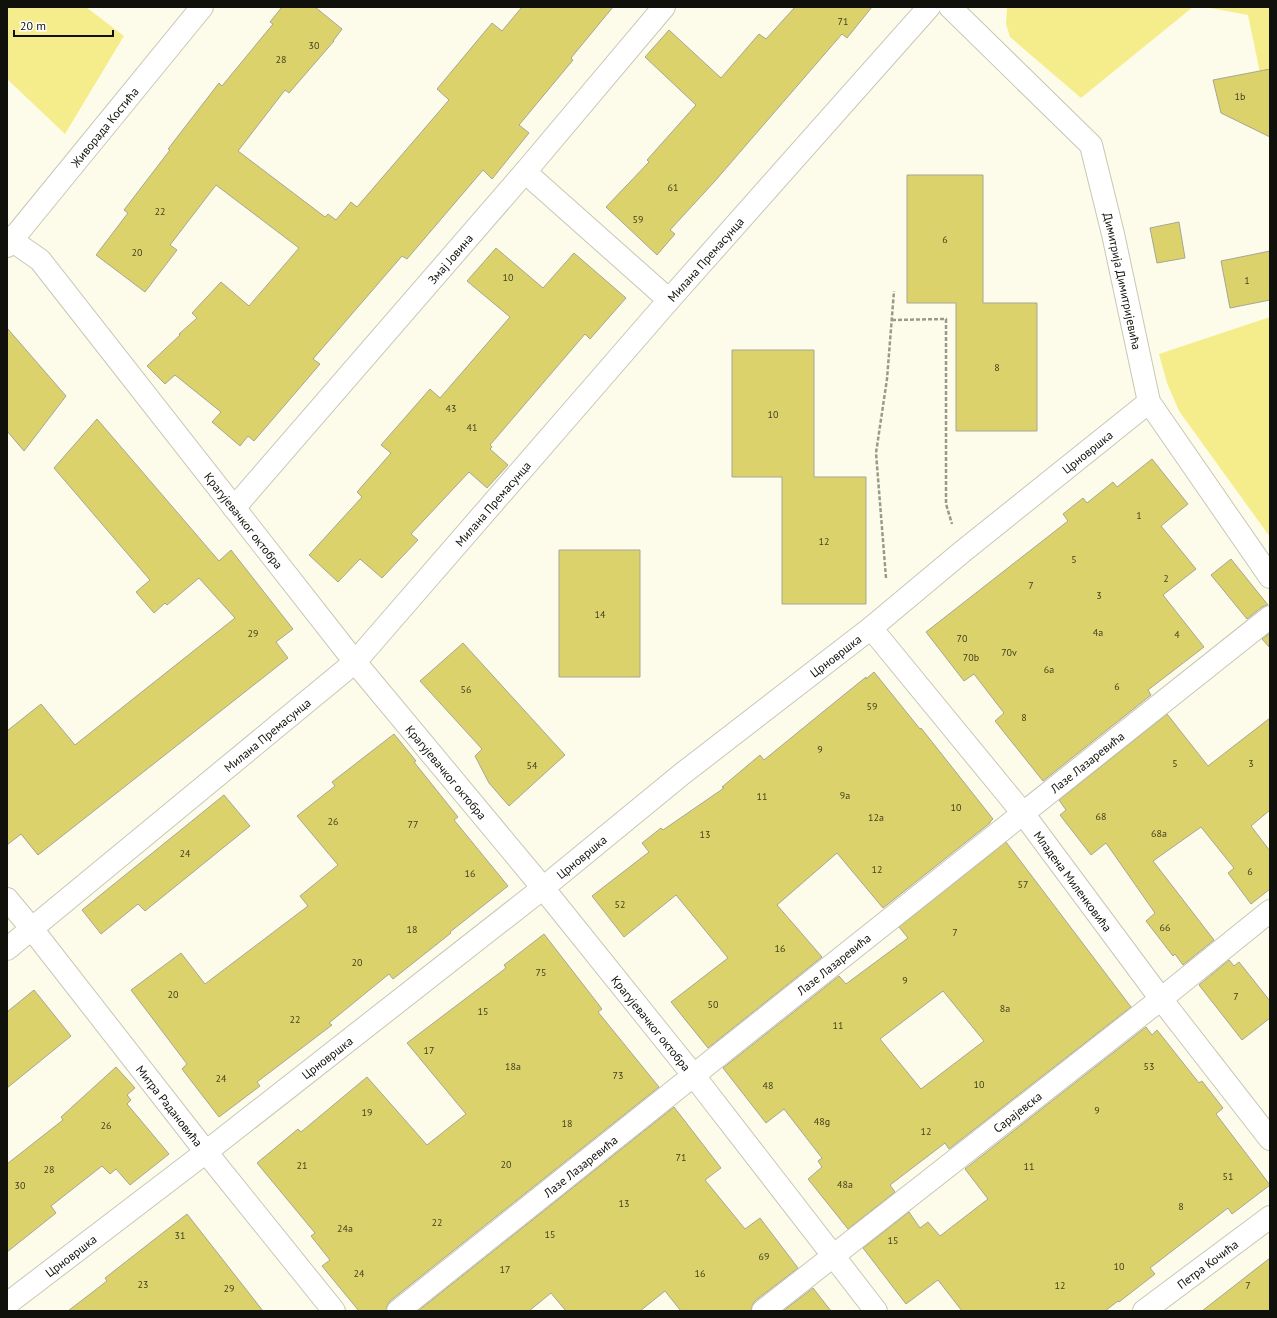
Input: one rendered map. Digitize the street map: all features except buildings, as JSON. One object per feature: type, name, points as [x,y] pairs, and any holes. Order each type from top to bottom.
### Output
[{"type":"street","name":"Живорада Костића","points":[[9,241],[202,7]]},
{"type":"street","name":"Змај Јовина","points":[[234,508],[525,172],[664,7]]},
{"type":"street","name":"Милана Премасунца","points":[[7,949],[355,662],[669,300],[929,7]]},
{"type":"street","name":"Димитрија Димитријевића","points":[[950,7],[1091,145],[1114,234],[1149,402],[1270,577]]},
{"type":"street","points":[[525,172],[669,300]]},
{"type":"street","name":"Крагујевачког октобра","points":[[9,241],[40,260],[355,662],[543,888],[694,1076],[876,1311]]},
{"type":"street","name":"Црновршка","points":[[7,1304],[206,1152],[543,888],[682,774],[871,628],[888,612],[1149,402]]},
{"type":"street","name":"Лазе Лазаревића","points":[[398,1311],[694,1076],[1022,812],[1270,617]]},
{"type":"street","name":"Младена Миленковића","points":[[871,628],[1022,812],[1161,999],[1270,1139]]},
{"type":"street","name":"Митра Радановића","points":[[7,899],[206,1152],[334,1311]]},
{"type":"street","name":"Сарајевска","points":[[763,1311],[1161,999],[1270,911]]},
{"type":"street","name":"Петра Кочића","points":[[1144,1311],[1270,1217]]},
{"type":"path","points":[[888,612],[876,453],[887,379],[894,291]]},
{"type":"path","points":[[892,320],[946,319],[946,504],[962,552]]},
{"type":"shaded area","points":[[7,7],[86,7],[124,36],[65,134],[7,79]]},
{"type":"shaded area","points":[[1007,7],[1193,7],[1081,98],[1010,37],[1006,24]]},
{"type":"shaded area","points":[[1205,7],[1270,7],[1270,121],[1248,15]]},
{"type":"shaded area","points":[[1270,317],[1270,537],[1179,411],[1167,383],[1159,354]]}]
